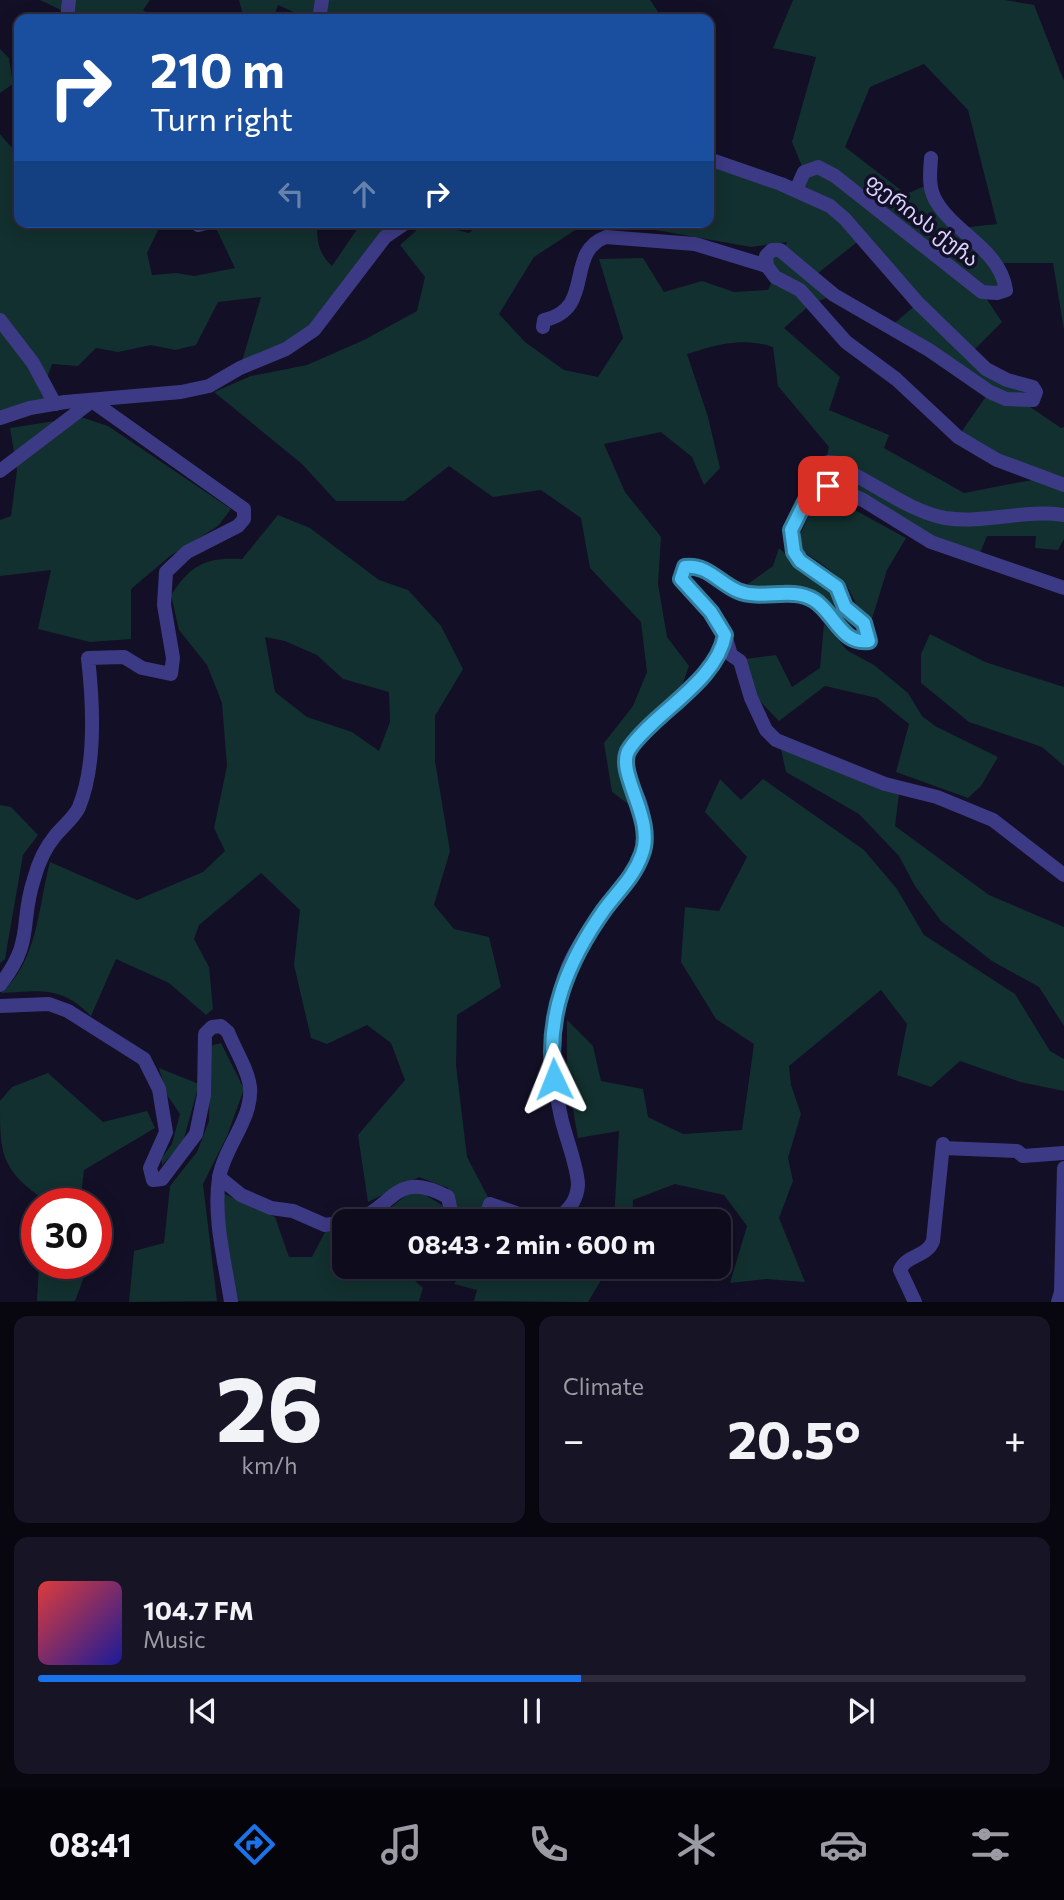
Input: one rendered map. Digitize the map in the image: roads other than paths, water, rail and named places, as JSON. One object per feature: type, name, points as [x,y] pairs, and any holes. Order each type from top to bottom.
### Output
[{"type":"street","name":"ფერიას ქუჩა","points":[[796,190],[804,172],[818,167],[835,176],[982,292],[997,293],[1006,290],[1004,278],[995,263],[936,202],[930,184],[931,158]]},
{"type":"street","points":[[714,161],[796,190],[830,206],[845,219],[918,303],[986,369],[1007,380],[1033,387],[1036,392],[1033,400],[1006,399],[989,392],[929,350],[834,295],[780,250],[772,250],[766,256],[767,266],[775,277],[800,290],[846,342],[896,379],[958,437],[997,460],[1064,485]]},
{"type":"street","points":[[0,418],[30,408],[55,404],[181,392],[209,386],[300,343],[314,330],[385,237],[398,228]]},
{"type":"street","points":[[543,327],[544,320],[555,316],[574,301],[584,256],[595,242],[606,237],[695,244],[767,266]]},
{"type":"street","points":[[0,320],[33,363],[55,404]]},
{"type":"street","points":[[0,471],[92,401]]},
{"type":"street","points":[[0,985],[22,951],[32,883],[42,856],[52,839],[79,808],[88,778],[93,701],[88,657],[124,657],[142,668],[172,674],[173,658],[164,605],[166,572],[187,552],[238,526],[244,520],[244,509],[92,401]]},
{"type":"street","points":[[1064,515],[1030,512],[988,518],[943,517],[848,471],[838,463],[828,462],[819,475],[821,481],[828,486],[863,500],[932,542],[1064,588]]},
{"type":"street","points":[[828,486],[812,488],[791,530],[794,552],[800,561],[837,587],[845,607],[864,623],[869,641],[846,635],[815,601],[794,593],[740,592],[697,565],[685,567],[681,579],[711,612],[725,635],[732,654],[740,661],[751,698],[766,730],[776,740],[885,784],[937,797],[993,820],[1064,875]]},
{"type":"street","points":[[569,1209],[573,1205],[578,1184],[561,1118],[551,1058],[562,983],[572,960],[605,909],[627,884],[644,852],[645,825],[640,803],[625,770],[628,749],[692,687],[720,652],[725,635]]},
{"type":"street","points":[[0,1006],[49,1004],[68,1011],[144,1059],[159,1089],[166,1132],[150,1168],[150,1177],[153,1180],[162,1179],[196,1134],[204,1095],[205,1034],[212,1027],[221,1026],[228,1032],[250,1087],[245,1117],[226,1153],[219,1177],[217,1206],[231,1301]]},
{"type":"street","points":[[915,1301],[900,1270],[904,1262],[926,1252],[933,1241],[943,1146],[1017,1151],[1023,1156],[1064,1153]]},
{"type":"street","points":[[1061,1296],[1064,1168]]},
{"type":"street","points":[[219,1177],[241,1195],[271,1208],[293,1211],[325,1225],[332,1224]]},
{"type":"street","points":[[374,1209],[406,1186],[426,1185],[448,1197],[450,1209]]},
{"type":"street","points":[[489,1209],[491,1204],[505,1209]]}]
